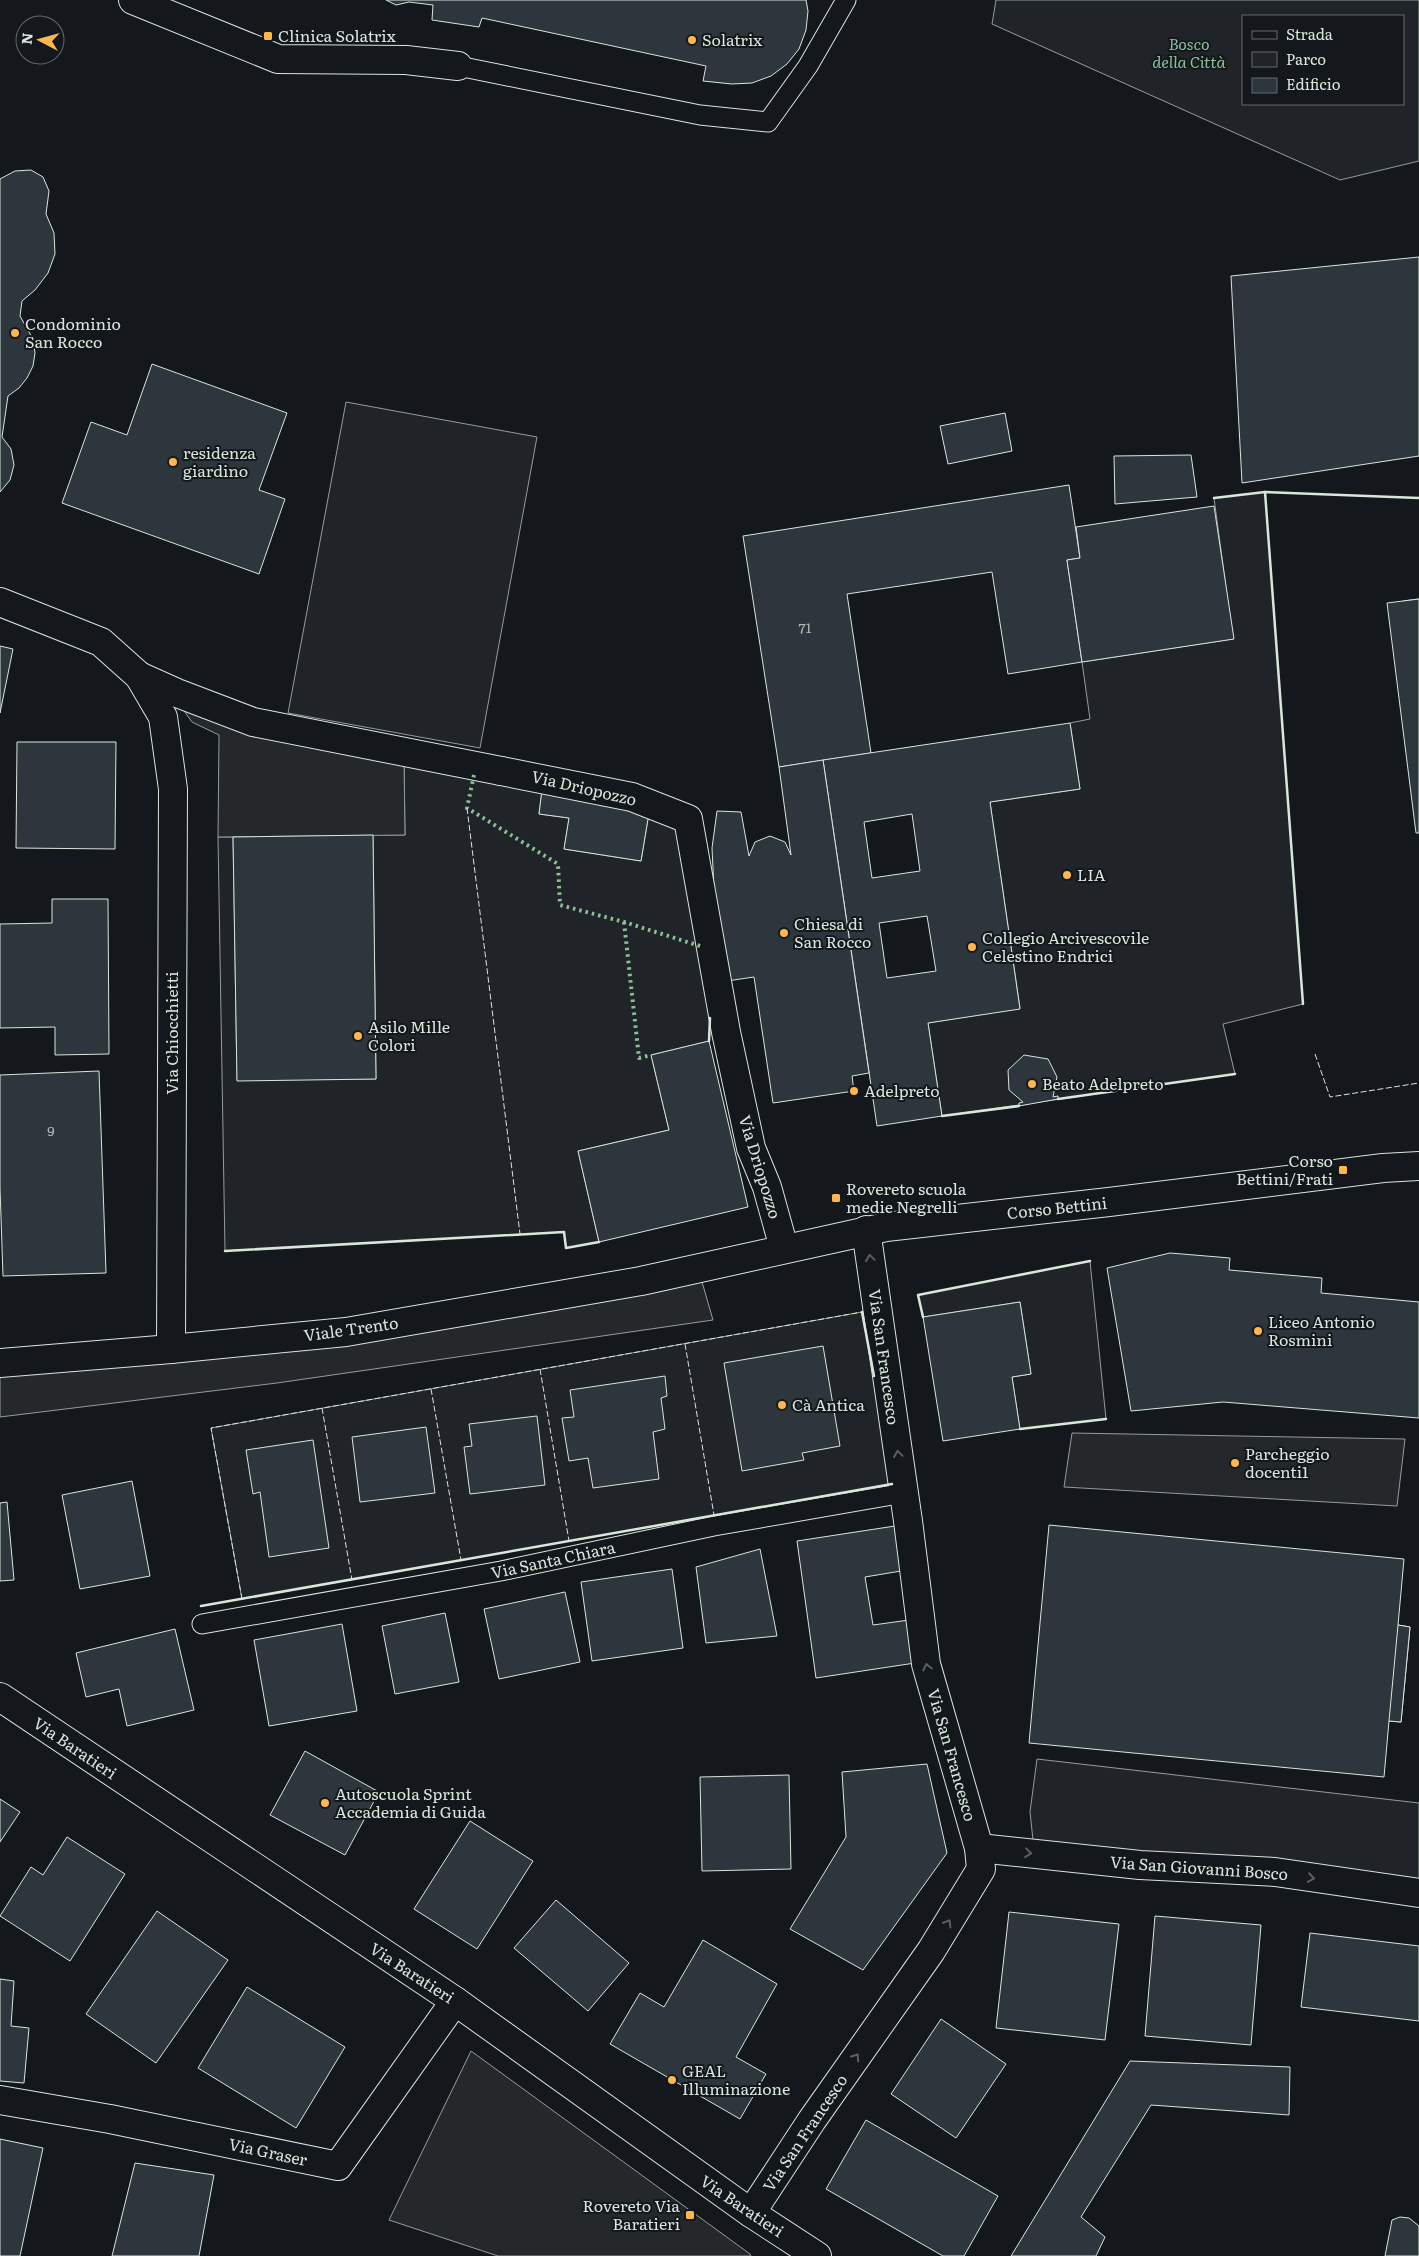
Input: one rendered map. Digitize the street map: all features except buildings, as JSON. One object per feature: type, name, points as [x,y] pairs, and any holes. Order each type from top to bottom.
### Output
[{"type":"street","points":[[133,0],[278,59],[406,60],[458,66]]},
{"type":"street","name":"Via Driopozzo","points":[[0,602],[101,642],[140,676],[177,693],[253,722],[632,797],[688,819],[726,1032],[751,1148],[767,1187],[784,1248]]},
{"type":"street","name":"Via Driopozzo","points":[[140,676],[163,717]]},
{"type":"street","name":"Via Chiocchietti","points":[[163,717],[174,789],[171,1349]]},
{"type":"street","name":"Corso Bettini","points":[[698,1268],[866,1230],[1374,1169],[1419,1166]]},
{"type":"street","name":"Via San Francesco","points":[[750,2214],[812,2120],[936,1942],[981,1869],[979,1848],[926,1664],[904,1493],[866,1230]]},
{"type":"street","name":"Viale Trento","points":[[0,1363],[346,1332],[640,1281],[698,1268]]},
{"type":"street","name":"Via Baratieri","points":[[0,1698],[455,2001],[750,2214],[817,2256]]},
{"type":"street","name":"Via San Giovanni Bosco","points":[[979,1848],[1140,1866],[1275,1872],[1419,1893]]},
{"type":"street","name":"Via Graser","points":[[0,2100],[110,2119],[338,2166],[455,2001]]},
{"type":"lane","points":[[458,66],[700,115],[768,122],[808,66],[846,0]]},
{"type":"lane","name":"Via Santa Chiara","points":[[202,1624],[501,1571],[714,1526],[904,1493]]},
{"type":"green space","name":"Bosco della Città","points":[[996,0],[1419,0],[1419,161],[1340,180],[992,24]]},
{"type":"green space","points":[[346,402],[537,437],[480,748],[288,713]]},
{"type":"green space","points":[[1265,492],[1303,1004],[1223,1024],[1235,1074],[942,1116],[928,1023],[1020,1008],[990,802],[1080,789],[1070,723],[1090,719],[1082,662],[1233,639],[1214,498]]},
{"type":"green space","points":[[404,759],[542,790],[539,814],[569,818],[564,849],[641,861],[649,813],[682,825],[710,1013],[709,1041],[651,1055],[669,1130],[578,1151],[599,1242],[566,1248],[564,1232],[225,1251],[218,837],[233,837],[237,1080],[376,1079],[373,835],[405,835]]},
{"type":"green space","points":[[1090,1261],[1106,1419],[1020,1429],[1012,1377],[1031,1374],[1020,1302],[923,1317],[918,1295]]},
{"type":"green space","points":[[862,1312],[892,1484],[242,1599],[211,1428]]},
{"type":"green space","points":[[1037,1759],[1419,1803],[1419,1882],[1033,1840],[1030,1812]]},
{"type":"shaded area","points":[[174,697],[404,759],[405,835],[218,837],[219,735],[192,722]]},
{"type":"shaded area","points":[[698,1268],[713,1320],[277,1383],[0,1417],[0,1363],[171,1349]]},
{"type":"shaded area","name":"Parcheggio docenti1","points":[[1072,1433],[1405,1439],[1397,1506],[1064,1487]]},
{"type":"shaded area","points":[[471,2051],[751,2256],[498,2256],[389,2220]]},
{"type":"hedge","points":[[474,775],[467,808],[558,864],[560,905],[624,922],[700,946]]},
{"type":"hedge","points":[[624,922],[639,1058],[651,1055]]},
{"type":"fence","points":[[467,808],[520,1234]]},
{"type":"fence","points":[[1315,1054],[1330,1097],[1419,1083]]},
{"type":"fence","points":[[242,1599],[211,1428],[862,1312]]},
{"type":"fence","points":[[685,1344],[714,1515]]},
{"type":"fence","points":[[540,1369],[569,1541]]},
{"type":"fence","points":[[431,1389],[461,1560]]},
{"type":"fence","points":[[322,1408],[352,1580]]},
{"type":"wall","points":[[1265,492],[1303,1004]]},
{"type":"wall","points":[[1214,498],[1265,492],[1419,498]]},
{"type":"wall","points":[[709,1041],[710,1018]]},
{"type":"wall","points":[[1058,1099],[1235,1074]]},
{"type":"wall","points":[[942,1116],[1019,1106]]},
{"type":"wall","points":[[225,1251],[564,1232],[566,1248],[599,1242]]},
{"type":"wall","points":[[923,1317],[918,1295],[1090,1261]]},
{"type":"wall","points":[[862,1312],[874,1376]]},
{"type":"wall","points":[[1020,1429],[1106,1419]]},
{"type":"wall","points":[[201,1606],[892,1484]]},
{"type":"place","name":"Clinica Solatrix","points":[[268,36]]},
{"type":"place","name":"Solatrix","points":[[692,40]]},
{"type":"place","name":"Condominio San Rocco","points":[[15,333]]},
{"type":"place","name":"residenza giardino","points":[[173,462]]},
{"type":"place","name":"LIA","points":[[1067,875]]},
{"type":"place","name":"Chiesa di San Rocco","points":[[784,933]]},
{"type":"place","name":"Collegio Arcivescovile Celestino Endrici","points":[[972,947]]},
{"type":"place","name":"Asilo Mille Colori","points":[[358,1036]]},
{"type":"place","name":"Beato Adelpreto","points":[[1032,1084]]},
{"type":"place","name":"Adelpreto","points":[[854,1091]]},
{"type":"place","name":"Corso Bettini/Frati","points":[[1343,1170]]},
{"type":"place","name":"Rovereto scuola medie Negrelli","points":[[836,1198]]},
{"type":"place","name":"Liceo Antonio Rosmini","points":[[1258,1331]]},
{"type":"place","name":"Cà Antica","points":[[782,1405]]},
{"type":"place","name":"Parcheggio docenti1","points":[[1235,1463]]},
{"type":"place","name":"Autoscuola Sprint Accademia di Guida","points":[[325,1803]]},
{"type":"place","name":"GEAL Illuminazione","points":[[672,2080]]},
{"type":"place","name":"Rovereto Via Baratieri","points":[[690,2215]]}]
